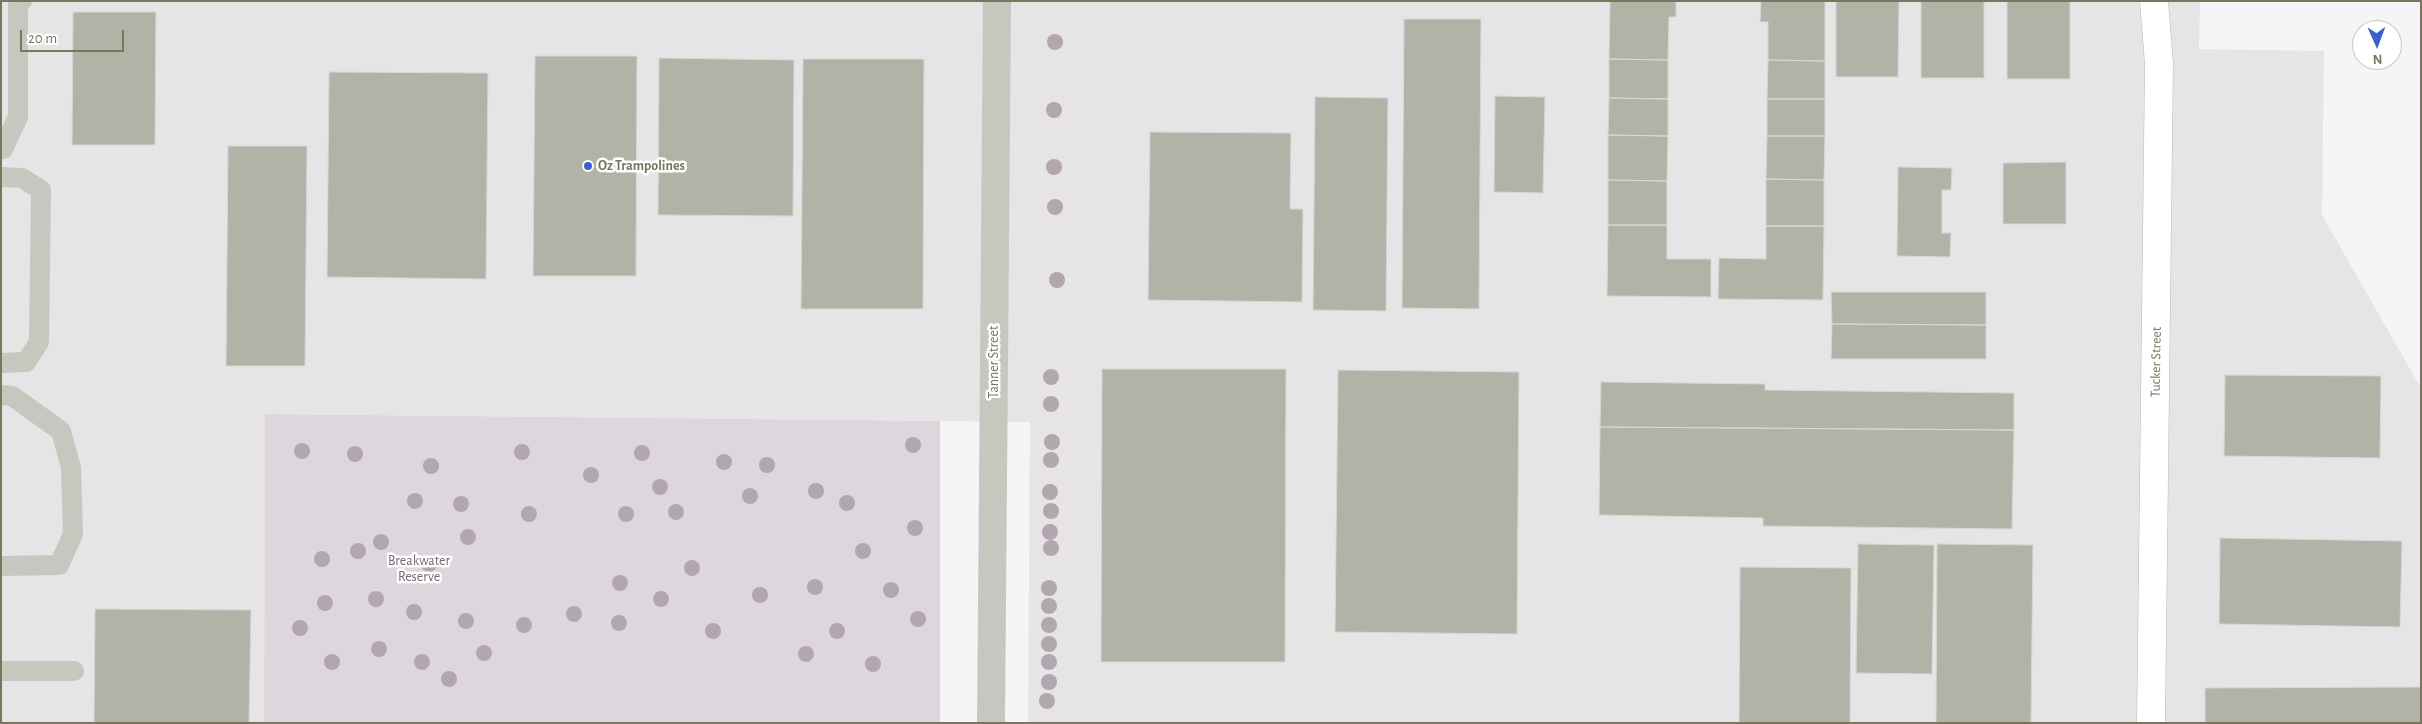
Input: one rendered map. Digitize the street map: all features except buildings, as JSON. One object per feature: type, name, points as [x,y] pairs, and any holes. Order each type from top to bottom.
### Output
[{"type":"street","name":"Tanner Street","points":[[991,723],[997,1]]},
{"type":"street","name":"Tucker Street","points":[[2151,723],[2160,64],[2154,1]]},
{"type":"lane","points":[[1,149],[3,149],[18,117],[18,5],[22,1]]},
{"type":"lane","points":[[1,177],[22,178],[41,190],[39,342],[26,362],[1,363]]},
{"type":"lane","points":[[1,395],[12,396],[61,431],[71,468],[73,534],[59,564],[1,566]]},
{"type":"lane","points":[[1,671],[74,671]]},
{"type":"shaded area","points":[[1,1],[2200,1],[2199,49],[2324,51],[2322,215],[2421,388],[2421,723],[1028,723],[1030,422],[265,414],[264,723],[1,723]]},
{"type":"green space","name":"Breakwater Reserve","points":[[265,414],[940,421],[940,723],[264,723]]},
{"type":"place","name":"Oz Trampolines","points":[[588,166]]}]
